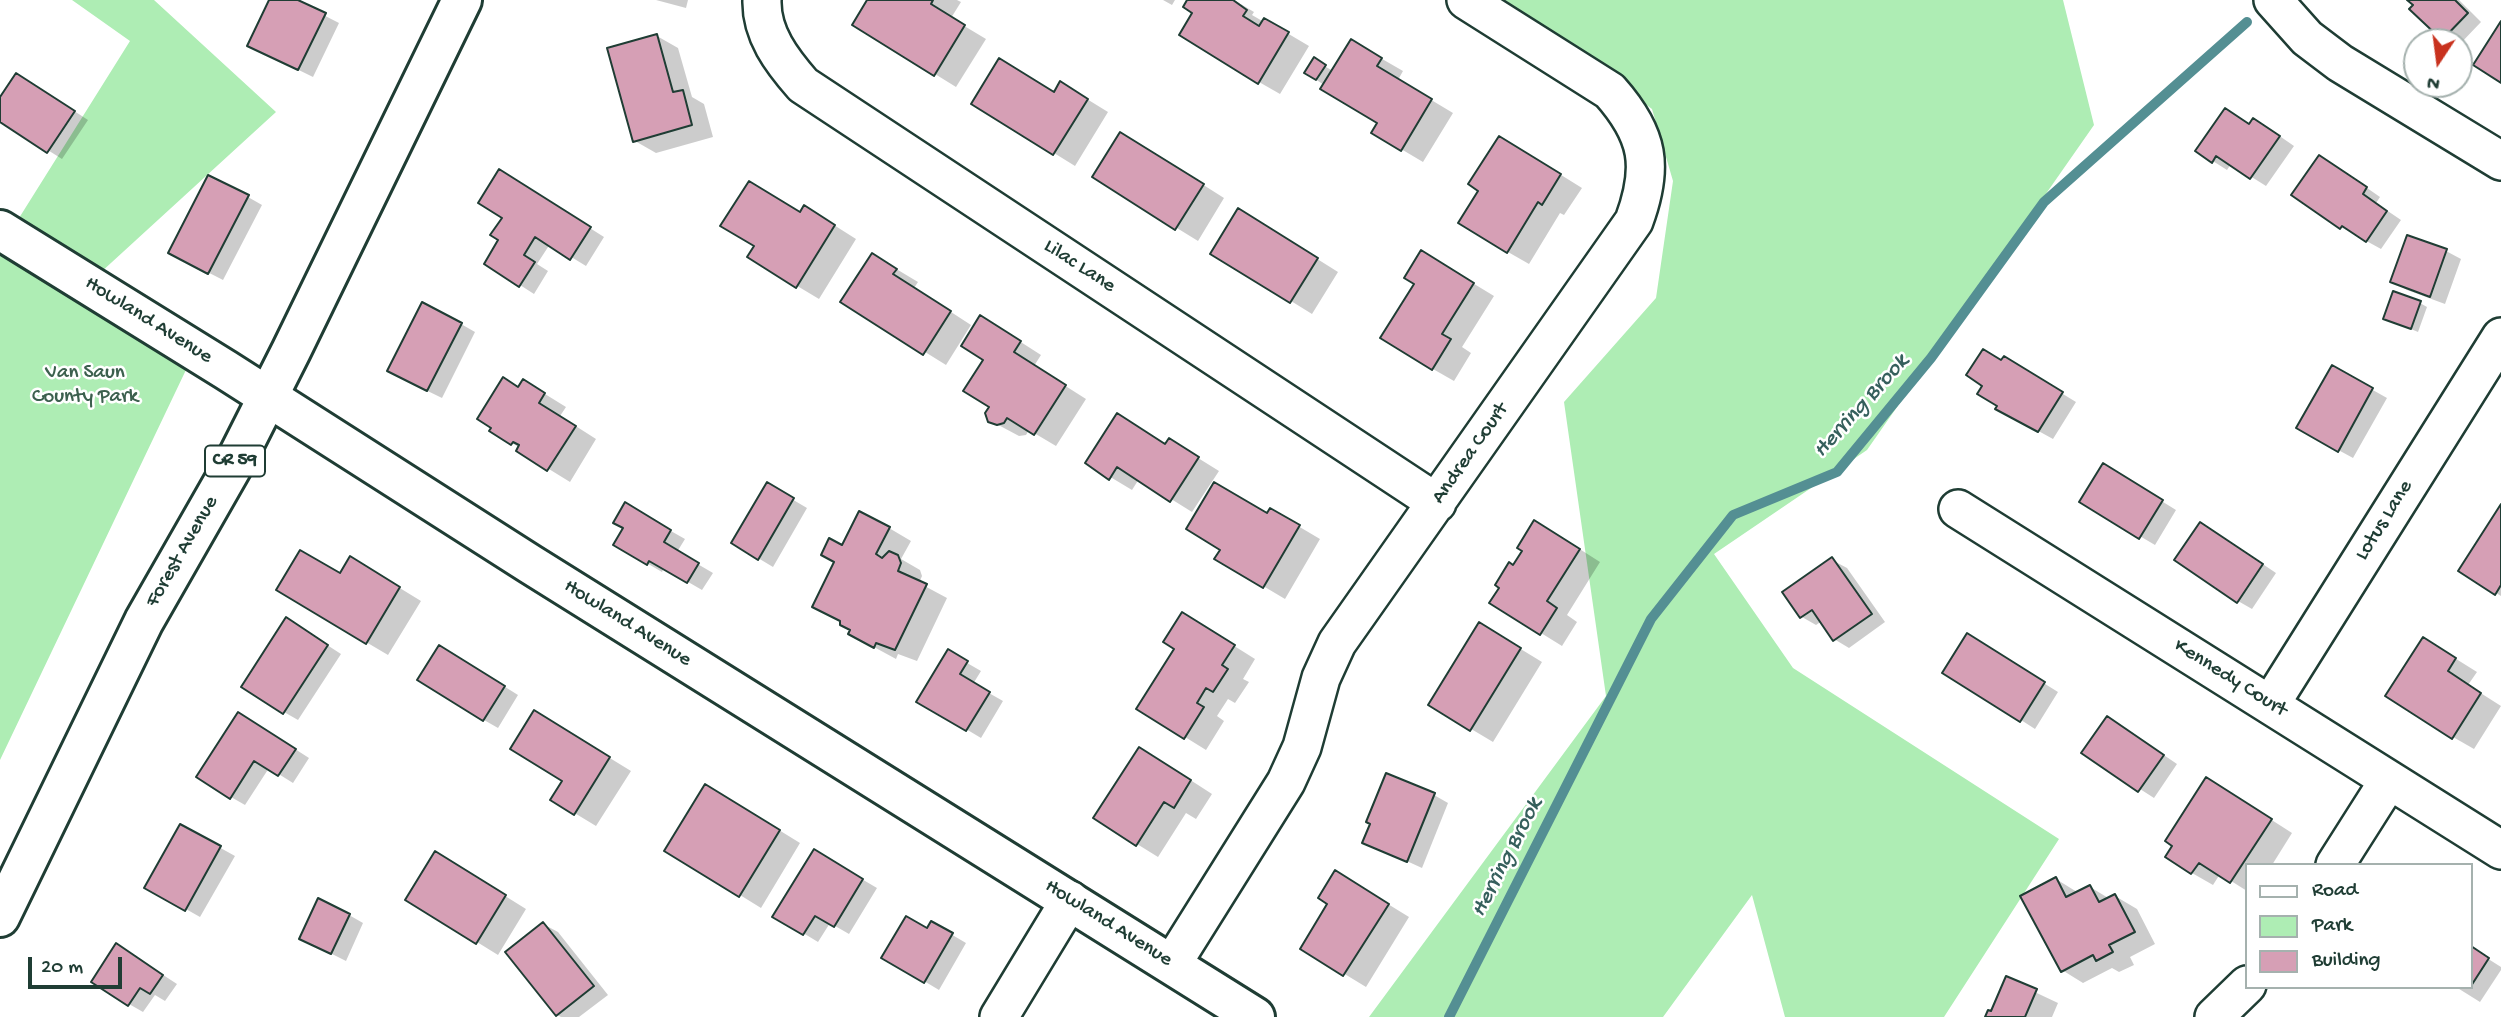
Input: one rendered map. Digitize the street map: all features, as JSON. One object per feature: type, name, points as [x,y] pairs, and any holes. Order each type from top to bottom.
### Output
[{"type":"street","name":"Forest Avenue","points":[[0,917],[144,621],[236,460],[268,397],[462,0]]},
{"type":"street","name":"Lilac Lane","points":[[762,0],[769,37],[784,64],[803,85],[1437,503]]},
{"type":"street","name":"Andrea Court","points":[[1171,964],[1286,782],[1302,747],[1321,678],[1337,643],[1634,221],[1644,192],[1646,163],[1640,135],[1627,111],[1610,91],[1466,0]]},
{"type":"street","points":[[2273,0],[2307,38],[2340,63],[2501,161]]},
{"type":"street","name":"Howland Avenue","points":[[0,230],[1255,1017]]},
{"type":"street","name":"Lotus Lane","points":[[2270,705],[2501,337]]},
{"type":"street","name":"Kennedy Court","points":[[1958,509],[2501,850]]},
{"type":"street","points":[[2336,863],[2389,780]]},
{"type":"street","points":[[999,1017],[1070,900]]},
{"type":"street","points":[[2214,1017],[2246,986]]},
{"type":"green space","name":"Van Saun County Park","points":[[72,0],[154,0],[276,112],[88,284],[195,351],[0,760],[0,229],[9,234],[130,41]]},
{"type":"green space","points":[[1505,0],[2063,0],[2094,125],[1867,450],[1714,554],[1793,668],[2059,839],[1944,1017],[1785,1017],[1752,895],[1663,1017],[1369,1017],[1606,696],[1564,402],[1656,298],[1673,181],[1652,109]]},
{"type":"building","points":[[269,0],[298,0],[326,13],[298,70],[247,46]]},
{"type":"building","points":[[867,0],[933,0],[931,4],[965,25],[934,76],[852,25]]},
{"type":"building","points":[[1187,0],[1233,0],[1247,10],[1243,16],[1259,26],[1264,18],[1289,32],[1258,84],[1179,35],[1192,13],[1183,7]]},
{"type":"building","points":[[2407,0],[2455,0],[2468,13],[2454,28],[2429,28],[2409,9],[2413,5]]},
{"type":"building","points":[[2501,21],[2501,83],[2473,65]]},
{"type":"building","points":[[657,34],[673,92],[683,90],[692,125],[633,142],[607,48]]},
{"type":"building","points":[[1351,39],[1382,58],[1377,66],[1432,99],[1401,151],[1371,133],[1377,123],[1320,89]]},
{"type":"building","points":[[1314,57],[1326,65],[1316,80],[1304,73]]},
{"type":"building","points":[[999,58],[1054,92],[1060,81],[1088,99],[1053,155],[971,104]]},
{"type":"building","points":[[16,73],[75,111],[47,153],[0,122],[0,97]]},
{"type":"building","points":[[2225,108],[2249,124],[2253,118],[2280,136],[2250,179],[2216,156],[2212,163],[2195,151]]},
{"type":"building","points":[[1120,132],[1204,184],[1175,230],[1092,177]]},
{"type":"building","points":[[1499,136],[1561,174],[1542,205],[1538,202],[1507,253],[1458,223],[1478,191],[1468,184]]},
{"type":"building","points":[[2319,155],[2367,187],[2363,194],[2387,211],[2366,242],[2342,226],[2340,229],[2291,195]]},
{"type":"building","points":[[499,169],[591,227],[570,260],[535,237],[524,255],[535,262],[519,287],[484,264],[498,240],[490,235],[502,218],[478,203]]},
{"type":"building","points":[[208,175],[249,195],[208,274],[168,253]]},
{"type":"building","points":[[749,181],[800,212],[804,205],[835,225],[796,288],[747,257],[754,246],[720,226]]},
{"type":"building","points":[[1238,208],[1318,258],[1290,303],[1210,254]]},
{"type":"building","points":[[2407,235],[2447,249],[2430,297],[2390,282]]},
{"type":"building","points":[[1421,250],[1474,283],[1442,334],[1451,339],[1432,370],[1380,338],[1414,284],[1404,278]]},
{"type":"building","points":[[872,253],[897,269],[893,274],[951,311],[923,355],[840,302]]},
{"type":"building","points":[[2393,291],[2421,301],[2411,329],[2383,319]]},
{"type":"building","points":[[422,302],[462,323],[427,391],[387,371]]},
{"type":"building","points":[[980,315],[1021,341],[1014,352],[1066,385],[1034,435],[1007,418],[1004,423],[997,425],[988,422],[985,413],[989,407],[963,391],[983,360],[961,346]]},
{"type":"building","points":[[1983,349],[2001,360],[2004,356],[2063,392],[2038,432],[1995,409],[1997,406],[1977,394],[1982,386],[1966,375]]},
{"type":"building","points":[[2332,365],[2373,388],[2338,452],[2296,428]]},
{"type":"building","points":[[503,377],[518,387],[523,379],[545,393],[539,403],[576,426],[547,471],[516,451],[519,445],[513,442],[511,445],[489,431],[491,428],[477,419]]},
{"type":"building","points":[[1117,413],[1165,444],[1169,438],[1199,457],[1170,502],[1117,467],[1109,480],[1085,463]]},
{"type":"building","points":[[2103,463],[2163,500],[2139,539],[2079,502]]},
{"type":"building","points":[[767,482],[794,498],[758,560],[731,543]]},
{"type":"building","points":[[1214,482],[1267,513],[1270,508],[1300,525],[1263,588],[1214,559],[1220,550],[1186,529]]},
{"type":"building","points":[[625,502],[671,530],[664,542],[699,563],[687,583],[649,561],[647,565],[613,545],[623,528],[613,523]]},
{"type":"building","points":[[2501,504],[2501,585],[2495,595],[2458,571]]},
{"type":"building","points":[[859,511],[890,527],[876,554],[882,558],[889,551],[898,555],[901,563],[898,571],[927,584],[895,650],[876,643],[874,648],[848,634],[850,630],[840,625],[840,621],[812,607],[834,562],[821,555],[829,538],[842,545]]},
{"type":"building","points":[[1534,520],[1580,549],[1547,601],[1557,608],[1540,635],[1489,603],[1499,588],[1495,585],[1509,562],[1513,565],[1522,551],[1517,548]]},
{"type":"building","points":[[2200,522],[2263,564],[2237,603],[2174,560]]},
{"type":"building","points":[[300,550],[340,573],[350,556],[400,587],[366,644],[276,590]]},
{"type":"building","points":[[1832,557],[1872,614],[1833,641],[1812,610],[1800,618],[1782,592]]},
{"type":"building","points":[[1182,612],[1235,645],[1222,665],[1228,669],[1213,692],[1206,688],[1197,703],[1204,707],[1184,739],[1136,709],[1174,649],[1163,642]]},
{"type":"building","points":[[286,617],[328,645],[283,714],[241,687]]},
{"type":"building","points":[[1479,622],[1521,648],[1470,731],[1428,705]]},
{"type":"building","points":[[1967,633],[2045,682],[2020,722],[1942,673]]},
{"type":"building","points":[[2423,637],[2456,658],[2448,671],[2481,693],[2452,739],[2385,696]]},
{"type":"building","points":[[439,645],[505,686],[483,721],[417,680]]},
{"type":"building","points":[[948,649],[968,661],[960,674],[990,692],[966,731],[916,702]]},
{"type":"building","points":[[534,710],[610,757],[574,815],[550,800],[562,781],[510,749]]},
{"type":"building","points":[[238,712],[296,749],[278,776],[254,761],[230,799],[196,777]]},
{"type":"building","points":[[2107,716],[2164,755],[2138,792],[2081,753]]},
{"type":"building","points":[[1139,747],[1191,780],[1174,808],[1164,802],[1136,846],[1093,818]]},
{"type":"building","points":[[1386,773],[1435,793],[1407,862],[1362,843],[1370,824],[1366,822]]},
{"type":"building","points":[[2206,777],[2272,819],[2230,883],[2199,863],[2191,874],[2165,857],[2172,846],[2165,841]]},
{"type":"building","points":[[705,784],[780,830],[739,897],[664,851]]},
{"type":"building","points":[[180,824],[221,846],[185,911],[144,888]]},
{"type":"building","points":[[814,849],[863,879],[834,927],[815,916],[803,935],[772,917]]},
{"type":"building","points":[[435,851],[506,895],[476,944],[405,900]]},
{"type":"building","points":[[1335,870],[1389,904],[1343,976],[1300,949],[1327,904],[1318,898]]},
{"type":"building","points":[[2056,877],[2066,897],[2090,885],[2099,902],[2115,894],[2135,932],[2109,945],[2113,952],[2096,961],[2093,955],[2061,972],[2020,896]]},
{"type":"building","points":[[318,898],[350,914],[331,954],[299,939]]},
{"type":"building","points":[[906,916],[927,928],[931,921],[953,933],[924,983],[881,958]]},
{"type":"building","points":[[543,922],[594,986],[556,1016],[505,952]]},
{"type":"building","points":[[116,943],[163,975],[150,994],[140,988],[128,1006],[91,982]]},
{"type":"building","points":[[2473,947],[2489,958],[2473,983]]},
{"type":"building","points":[[2006,976],[2037,989],[2025,1017],[1985,1017],[1988,1010],[1991,1011]]},
{"type":"waterway","name":"Herring Brook","points":[[1449,1017],[1651,619],[1733,515],[1837,472],[1931,358],[2044,202],[2247,22]]}]
